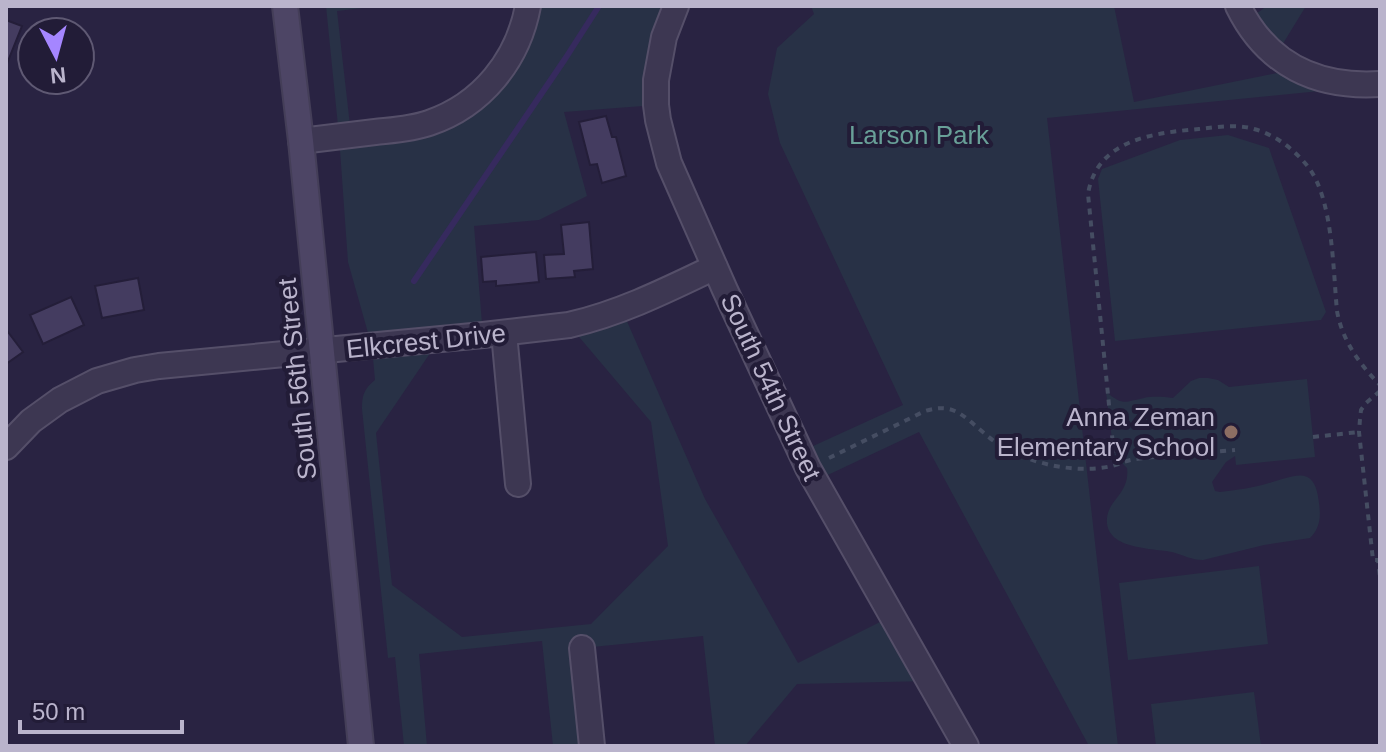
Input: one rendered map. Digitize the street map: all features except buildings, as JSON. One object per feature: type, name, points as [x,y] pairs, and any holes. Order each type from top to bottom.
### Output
[{"type":"main road","name":"South 56th Street","points":[[285,6],[361,746]]},
{"type":"street","points":[[301,141],[413,127],[461,108],[487,87],[505,65],[516,45],[528,6]]},
{"type":"street","name":"South 54th Street","points":[[676,6],[664,37],[655,95],[669,163],[808,468],[966,746]]},
{"type":"street","points":[[1238,6],[1263,43],[1297,69],[1331,82],[1380,84]]},
{"type":"street","name":"Elkcrest Drive","points":[[6,447],[31,421],[60,400],[114,375],[159,366],[569,325],[613,313],[715,267]]},
{"type":"street","points":[[504,333],[518,484]]},
{"type":"street","points":[[582,648],[591,746]]},
{"type":"path","points":[[1119,464],[1114,455],[1108,408],[1088,194],[1095,172],[1106,158],[1145,136],[1218,127],[1248,128],[1272,137],[1298,155],[1315,178],[1326,205],[1341,326],[1349,346],[1380,388],[1361,410],[1359,432],[1373,560],[1378,560],[1380,577]]},
{"type":"path","points":[[808,468],[937,408],[962,413],[994,441],[1010,451],[1042,463],[1085,469],[1134,459],[1235,450]]},
{"type":"path","points":[[1313,437],[1359,432]]},
{"type":"green space","points":[[326,6],[380,6],[337,11],[351,134],[478,96],[528,6],[676,6],[656,105],[564,112],[587,196],[539,220],[474,226],[483,335],[439,340],[376,433],[392,585],[462,637],[591,624],[668,546],[651,422],[569,325],[622,310],[705,499],[798,663],[892,616],[928,681],[797,684],[745,746],[715,746],[703,636],[582,648],[592,746],[553,746],[542,641],[419,654],[427,746],[404,746],[395,657],[388,658],[362,409],[364,393],[375,380],[372,347],[348,262]]},
{"type":"green space","name":"Larson Park","points":[[811,6],[1114,6],[1134,102],[1297,69],[1380,85],[1047,118],[1118,746],[1089,746],[919,432],[815,481],[800,452],[903,405],[780,143],[768,94],[777,48],[814,14]]},
{"type":"green space","points":[[1267,6],[1306,6],[1276,55],[1246,21]]},
{"type":"green space","points":[[1228,135],[1269,148],[1326,312],[1321,320],[1115,341],[1098,179],[1102,169],[1180,140]]},
{"type":"green space","points":[[1199,378],[1218,380],[1229,387],[1307,379],[1315,457],[1236,465],[1235,456],[1226,462],[1212,482],[1215,491],[1220,492],[1295,476],[1308,478],[1317,491],[1320,513],[1318,526],[1310,538],[1264,545],[1203,560],[1131,546],[1113,536],[1107,518],[1111,506],[1123,490],[1127,468],[1114,455],[1106,392],[1124,402],[1151,397],[1173,398],[1191,381]]},
{"type":"green space","points":[[1259,566],[1268,644],[1128,660],[1119,583]]},
{"type":"green space","points":[[1254,692],[1261,746],[1156,746],[1151,704]]},
{"type":"waterway","points":[[414,281],[599,6]]},
{"type":"place","name":"Anna Zeman Elementary School","points":[[1231,432]]}]
